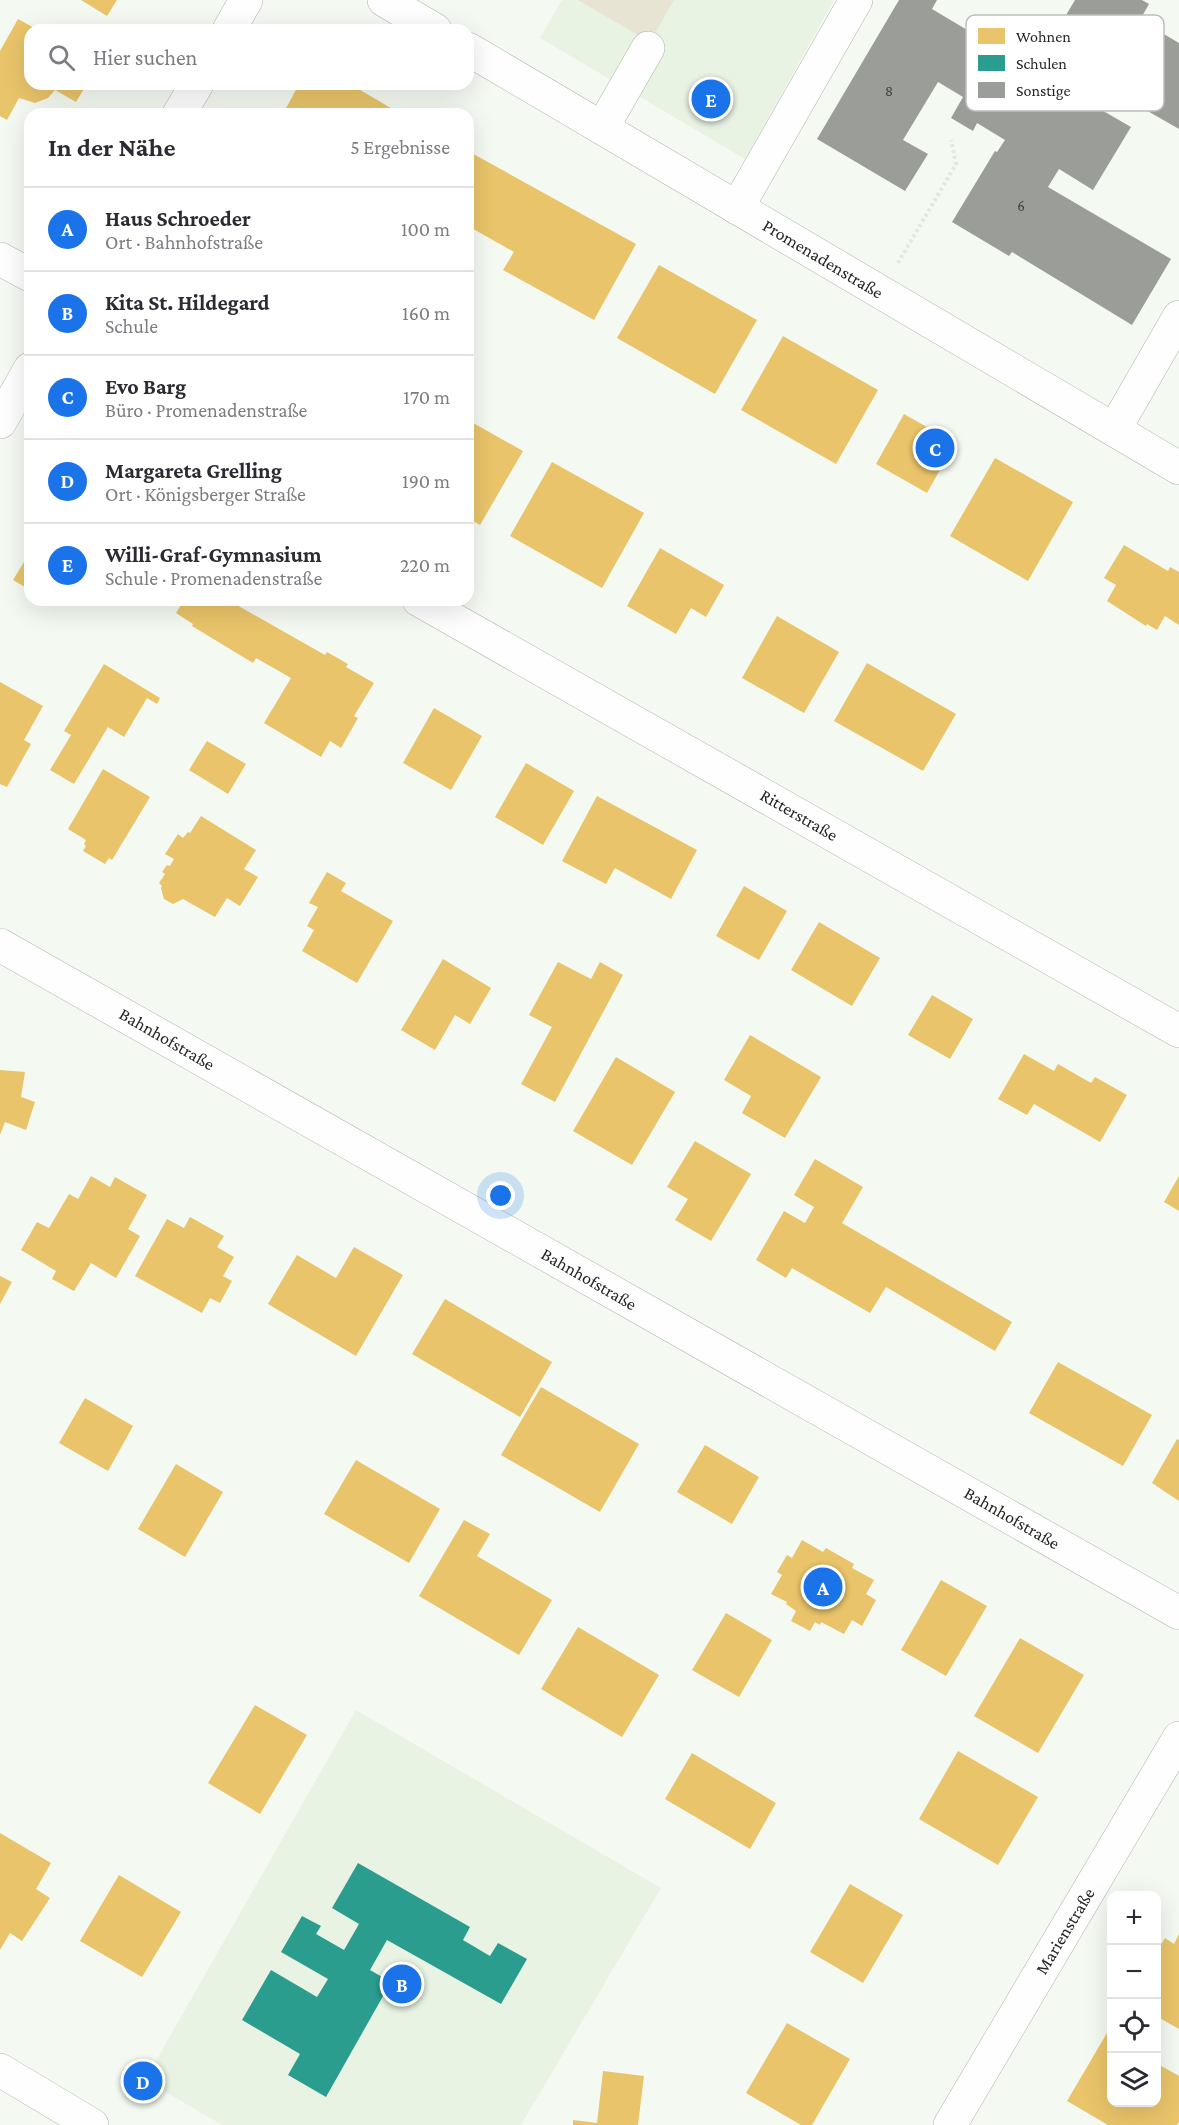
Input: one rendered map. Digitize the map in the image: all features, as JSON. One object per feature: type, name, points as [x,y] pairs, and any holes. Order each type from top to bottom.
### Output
[{"type":"street","points":[[232,24],[246,0]]},
{"type":"street","points":[[384,0],[425,24]]},
{"type":"street","points":[[737,208],[856,0]]},
{"type":"street","points":[[602,128],[648,48]]},
{"type":"street","name":"Promenadenstraße","points":[[474,53],[1179,468]]},
{"type":"street","points":[[183,108],[193,90]]},
{"type":"street","points":[[0,259],[24,272]]},
{"type":"street","points":[[1114,430],[1179,317]]},
{"type":"street","points":[[0,422],[24,382]]},
{"type":"street","name":"Ritterstraße","points":[[430,606],[1179,1031]]},
{"type":"street","name":"Bahnhofstraße","points":[[0,945],[1179,1613]]},
{"type":"street","name":"Marienstraße","points":[[950,2125],[1179,1738]]},
{"type":"street","points":[[0,2070],[92,2125]]},
{"type":"path","points":[[881,292],[956,164],[951,140]]},
{"type":"shaded area","points":[[562,0],[834,0],[745,159],[540,38]]},
{"type":"shaded area","points":[[578,0],[674,0],[650,42]]},
{"type":"shaded area","points":[[356,1710],[661,1888],[521,2125],[222,2125],[145,2080]]},
{"type":"building: Wohnen","points":[[81,0],[117,0],[107,16]]},
{"type":"building: Wohnen","points":[[18,19],[27,24],[24,24],[24,90],[55,90],[48,98],[35,103],[19,98],[7,120],[0,116],[0,51]]},
{"type":"building: Wohnen","points":[[55,90],[83,90],[76,102]]},
{"type":"building: Wohnen","points":[[296,90],[360,90],[391,108],[286,108]]},
{"type":"building: Wohnen","points":[[474,154],[636,244],[594,320],[503,270],[514,252],[474,229]]},
{"type":"building: Wohnen","points":[[659,265],[757,320],[715,394],[617,338]]},
{"type":"building: Wohnen","points":[[783,336],[878,390],[836,464],[741,410]]},
{"type":"building: Wohnen","points":[[904,414],[955,443],[927,493],[876,464]]},
{"type":"building: Wohnen","points":[[474,423],[523,451],[480,525],[474,522]]},
{"type":"building: Wohnen","points":[[995,458],[1073,502],[1028,581],[950,536]]},
{"type":"building: Wohnen","points":[[552,462],[644,513],[602,588],[510,536]]},
{"type":"building: Wohnen","points":[[1124,545],[1168,571],[1170,567],[1179,572],[1179,625],[1165,616],[1157,630],[1147,624],[1146,626],[1107,601],[1116,585],[1104,578]]},
{"type":"building: Wohnen","points":[[660,548],[724,585],[706,617],[691,608],[676,634],[627,606]]},
{"type":"building: Wohnen","points":[[24,562],[24,586],[13,580]]},
{"type":"building: Wohnen","points":[[180,606],[239,606],[325,655],[327,652],[348,664],[346,667],[374,683],[354,716],[358,718],[341,748],[330,741],[321,757],[264,723],[291,678],[256,658],[253,663],[192,626],[193,624],[176,613]]},
{"type":"building: Wohnen","points":[[777,616],[839,652],[804,713],[742,678]]},
{"type":"building: Wohnen","points":[[867,663],[956,714],[923,771],[834,721]]},
{"type":"building: Wohnen","points":[[104,664],[160,698],[157,704],[147,698],[124,737],[108,727],[74,784],[50,770],[71,735],[64,731]]},
{"type":"building: Wohnen","points":[[0,682],[43,706],[24,740],[31,744],[7,787],[0,784]]},
{"type":"building: Wohnen","points":[[434,708],[482,736],[451,790],[403,763]]},
{"type":"building: Wohnen","points":[[207,741],[246,764],[228,794],[189,770]]},
{"type":"building: Wohnen","points":[[526,763],[574,791],[543,845],[495,817]]},
{"type":"building: Wohnen","points":[[103,769],[150,797],[112,860],[109,858],[105,864],[83,851],[86,840],[68,829]]},
{"type":"building: Wohnen","points":[[597,796],[697,850],[671,899],[615,868],[606,884],[562,861]]},
{"type":"building: Wohnen","points":[[201,816],[256,850],[244,869],[258,877],[240,906],[227,898],[215,917],[183,899],[173,904],[164,899],[162,886],[159,883],[165,874],[162,872],[167,865],[170,866],[174,859],[165,854],[178,834],[183,838],[188,832],[190,833]]},
{"type":"building: Wohnen","points":[[327,872],[346,883],[341,891],[393,921],[357,983],[302,951],[314,930],[307,926],[318,907],[309,903]]},
{"type":"building: Wohnen","points":[[744,886],[787,911],[759,960],[716,936]]},
{"type":"building: Wohnen","points":[[819,922],[880,958],[852,1006],[791,970]]},
{"type":"building: Wohnen","points":[[443,959],[491,988],[470,1024],[455,1015],[435,1050],[401,1030]]},
{"type":"building: Wohnen","points":[[558,962],[591,979],[600,962],[623,975],[555,1102],[521,1084],[552,1027],[529,1015]]},
{"type":"building: Wohnen","points":[[932,995],[973,1019],[950,1059],[908,1035]]},
{"type":"building: Wohnen","points":[[750,1035],[821,1077],[785,1138],[742,1113],[751,1096],[724,1080]]},
{"type":"building: Wohnen","points":[[1024,1054],[1054,1071],[1058,1064],[1091,1083],[1095,1077],[1127,1095],[1100,1142],[1034,1104],[1027,1115],[998,1099]]},
{"type":"building: Wohnen","points":[[616,1057],[675,1092],[632,1165],[573,1131]]},
{"type":"building: Wohnen","points":[[0,1070],[25,1072],[21,1097],[35,1102],[26,1130],[5,1122],[0,1135]]},
{"type":"building: Wohnen","points":[[695,1141],[751,1174],[711,1241],[675,1220],[688,1199],[667,1187]]},
{"type":"building: Wohnen","points":[[815,1159],[863,1187],[842,1223],[1012,1322],[995,1351],[886,1287],[870,1313],[792,1268],[786,1278],[756,1260],[784,1211],[805,1223],[814,1207],[794,1195]]},
{"type":"building: Wohnen","points":[[91,1176],[110,1187],[115,1177],[147,1195],[128,1229],[140,1236],[116,1278],[91,1263],[74,1291],[52,1279],[56,1271],[21,1250],[37,1222],[49,1228],[69,1194],[78,1199]]},
{"type":"building: Wohnen","points":[[1179,1176],[1179,1211],[1164,1202]]},
{"type":"building: Wohnen","points":[[190,1217],[224,1236],[217,1247],[234,1257],[223,1276],[232,1281],[220,1303],[210,1298],[202,1313],[135,1276],[167,1219],[184,1228]]},
{"type":"building: Wohnen","points":[[354,1247],[403,1275],[356,1356],[268,1304],[297,1255],[336,1278]]},
{"type":"building: Wohnen","points":[[0,1276],[12,1282],[0,1304]]},
{"type":"building: Wohnen","points":[[445,1299],[552,1362],[520,1417],[412,1354]]},
{"type":"building: Wohnen","points":[[1058,1362],[1152,1415],[1123,1466],[1029,1413]]},
{"type":"building: Wohnen","points":[[541,1387],[639,1444],[600,1512],[501,1455]]},
{"type":"building: Wohnen","points":[[85,1398],[133,1426],[108,1471],[59,1443]]},
{"type":"building: Wohnen","points":[[1177,1439],[1179,1440],[1179,1501],[1152,1483]]},
{"type":"building: Wohnen","points":[[705,1445],[759,1477],[732,1524],[677,1492]]},
{"type":"building: Wohnen","points":[[356,1460],[440,1509],[409,1563],[324,1514]]},
{"type":"building: Wohnen","points":[[176,1464],[223,1492],[185,1557],[138,1529]]},
{"type":"building: Wohnen","points":[[464,1520],[490,1534],[477,1556],[552,1600],[519,1655],[419,1596]]},
{"type":"building: Wohnen","points":[[802,1540],[823,1552],[826,1548],[854,1564],[852,1568],[874,1580],[866,1594],[876,1600],[862,1626],[852,1620],[844,1634],[821,1622],[820,1625],[815,1622],[810,1631],[791,1621],[796,1611],[786,1604],[787,1602],[771,1594],[782,1575],[777,1572],[787,1555],[792,1558]]},
{"type":"building: Wohnen","points":[[941,1580],[987,1606],[946,1676],[901,1650]]},
{"type":"building: Wohnen","points":[[726,1613],[772,1640],[739,1697],[692,1670]]},
{"type":"building: Wohnen","points":[[578,1627],[659,1675],[622,1737],[541,1689]]},
{"type":"building: Wohnen","points":[[1020,1638],[1084,1675],[1038,1753],[974,1716]]},
{"type":"building: Wohnen","points":[[255,1705],[307,1735],[260,1814],[208,1783]]},
{"type":"building: Wohnen","points":[[958,1751],[1038,1797],[998,1865],[919,1819]]},
{"type":"building: Wohnen","points":[[692,1753],[776,1803],[750,1849],[665,1799]]},
{"type":"building: Wohnen","points":[[0,1833],[51,1863],[36,1889],[50,1898],[22,1941],[10,1933],[0,1950]]},
{"type":"building: Wohnen","points":[[119,1875],[181,1912],[142,1977],[80,1941]]},
{"type":"building: Wohnen","points":[[850,1884],[903,1915],[863,1983],[810,1952]]},
{"type":"building: Wohnen","points":[[1179,1934],[1179,2029],[1161,2019],[1161,1945],[1165,1938],[1174,1944]]},
{"type":"building: Wohnen","points":[[787,2023],[850,2059],[812,2125],[801,2125],[746,2093]]},
{"type":"building: Wohnen","points":[[1107,2033],[1107,2107],[1161,2107],[1161,2066],[1179,2076],[1179,2122],[1177,2125],[1108,2125],[1067,2101]]},
{"type":"building: Wohnen","points":[[603,2071],[644,2076],[638,2125],[573,2125],[573,2120],[597,2123]]},
{"type":"building: Schulen","points":[[358,1863],[470,1927],[463,1940],[490,1956],[498,1943],[527,1959],[501,2004],[387,1940],[370,1970],[391,1982],[326,2097],[288,2075],[300,2054],[242,2020],[271,1970],[317,1997],[328,1979],[281,1952],[302,1916],[321,1926],[316,1934],[344,1950],[359,1924],[332,1908]]},
{"type":"building: Sonstige","points":[[899,0],[937,0],[932,9],[966,29],[966,111],[1103,111],[1131,127],[1093,190],[1059,169],[1048,187],[1171,259],[1132,325],[1012,252],[1009,256],[952,222],[995,151],[997,152],[1005,140],[977,123],[973,131],[951,118],[963,97],[938,82],[903,140],[928,154],[905,191],[817,139]]},
{"type":"building: Sonstige","points":[[1075,0],[1142,0],[1149,4],[1143,15],[1066,15]]},
{"type":"building: Sonstige","points":[[1164,34],[1179,43],[1179,129],[1148,111],[1164,111]]},
{"type":"place","name":"Willi-Graf-Gymnasium","points":[[711,99]]},
{"type":"place","name":"Evo Barg","points":[[935,448]]},
{"type":"place","name":"Haus Schroeder","points":[[823,1587]]},
{"type":"place","name":"Kita St. Hildegard","points":[[402,1984]]},
{"type":"place","name":"Margareta Grelling","points":[[143,2081]]}]
